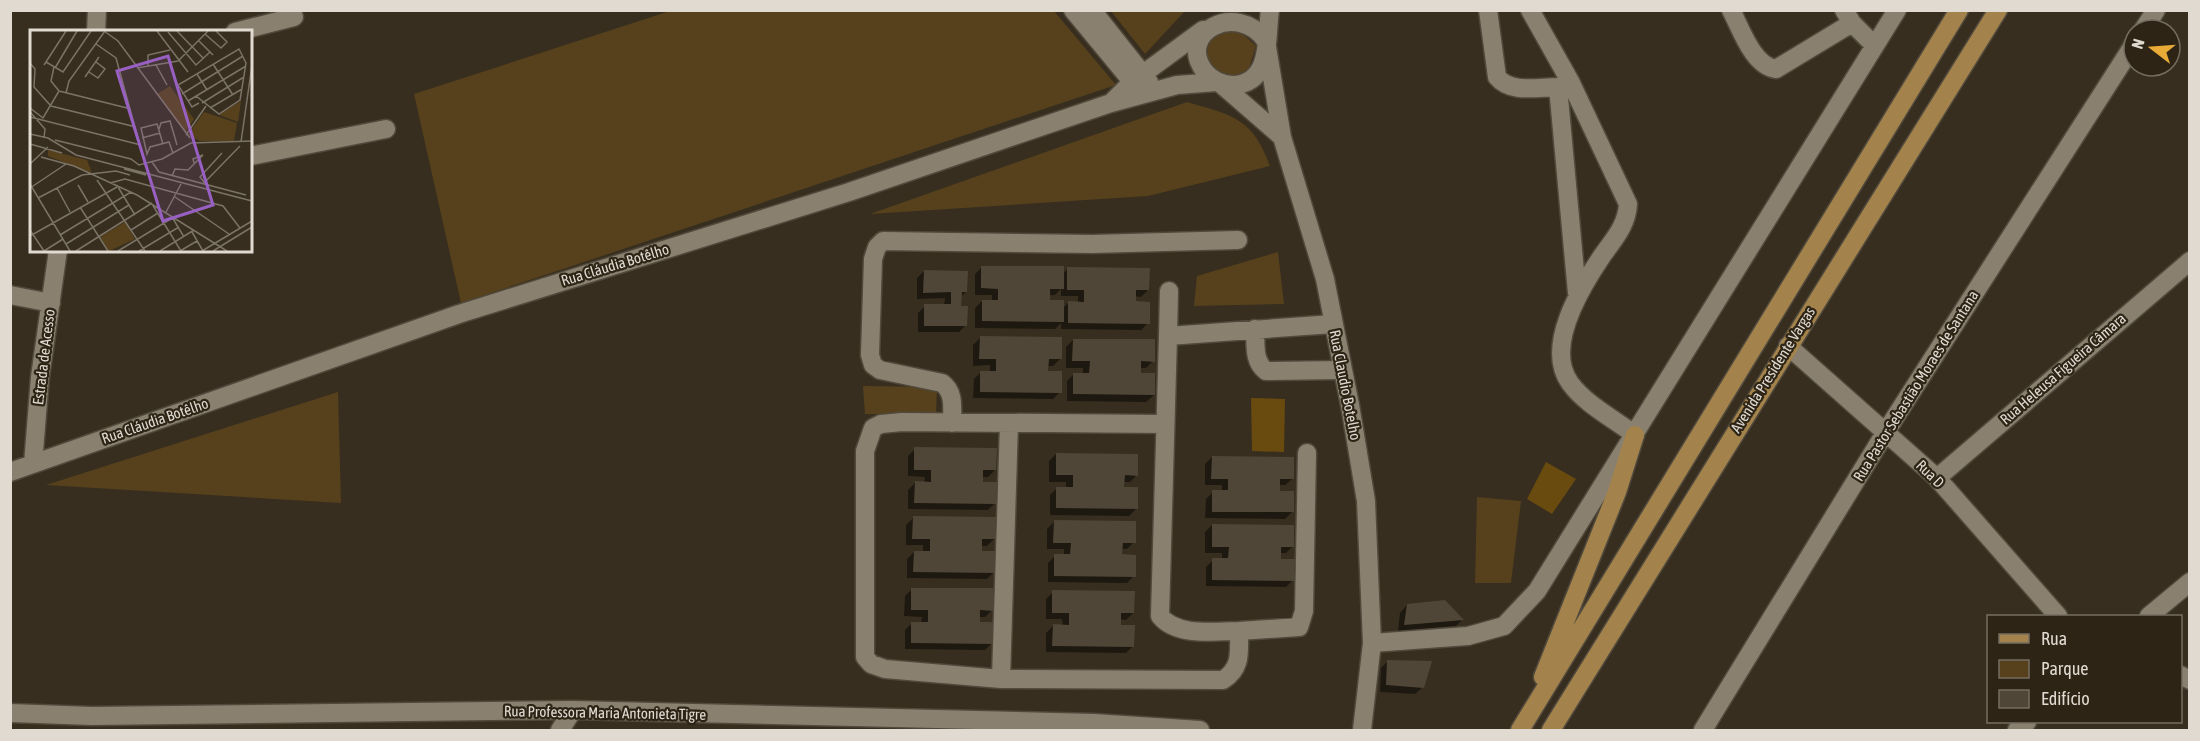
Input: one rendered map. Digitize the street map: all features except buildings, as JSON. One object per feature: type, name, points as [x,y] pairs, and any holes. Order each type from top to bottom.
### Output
[{"type":"main road","name":"Avenida Presidente Vargas","points":[[1525,724],[1959,10]]},
{"type":"main road","name":"Avenida Presidente Vargas","points":[[1551,730],[1998,10]]},
{"type":"main road","points":[[1525,724],[1617,492],[1635,435]]},
{"type":"street","points":[[96,30],[97,10]]},
{"type":"street","points":[[1073,10],[1143,85]]},
{"type":"street","points":[[1092,10],[1143,85]]},
{"type":"street","name":"Rua Claudio Botelho","points":[[1270,10],[1266,44],[1282,137],[1325,279],[1366,501],[1372,643],[1362,730]]},
{"type":"street","points":[[1488,10],[1497,77],[1503,84],[1513,88],[1565,85]]},
{"type":"street","points":[[1530,10],[1565,85],[1628,204],[1627,219],[1577,292],[1561,347],[1561,367],[1578,392],[1635,435]]},
{"type":"street","points":[[1731,10],[1759,61],[1768,68],[1776,69],[1848,17],[1875,45]]},
{"type":"street","points":[[1372,643],[1468,636],[1504,626],[1537,591],[1897,10]]},
{"type":"street","points":[[1143,85],[1212,20],[1229,14],[1245,17],[1258,27],[1266,44],[1265,60],[1259,72],[1248,81],[1235,85],[1219,82]]},
{"type":"street","points":[[243,30],[294,17]]},
{"type":"street","points":[[1212,20],[1197,53],[1200,65],[1282,137]]},
{"type":"street","name":"Rua Pastor Sebastião Moraes de Santana","points":[[1703,730],[1885,432],[2122,63]]},
{"type":"street","name":"Rua Cláudia Botêlho","points":[[10,472],[459,314],[849,192],[1111,103],[1143,85],[1219,82]]},
{"type":"street","points":[[1565,85],[1577,292]]},
{"type":"street","points":[[252,156],[386,129]]},
{"type":"street","points":[[952,423],[952,400],[948,388],[931,380],[880,370],[873,365],[870,355],[873,259],[877,247],[883,242],[1092,244],[1238,240]]},
{"type":"street","name":"Estrada de Acesso","points":[[33,464],[40,377],[58,252]]},
{"type":"street","name":"Rua Heleusa Figueira Câmara","points":[[1936,477],[2190,261]]},
{"type":"street","points":[[1169,291],[1160,616],[1167,625],[1193,631],[1299,627],[1302,622],[1307,453]]},
{"type":"street","points":[[10,295],[51,303]]},
{"type":"street","points":[[1168,336],[1333,324]]},
{"type":"street","points":[[1256,329],[1256,358],[1259,366],[1266,372],[1342,370]]},
{"type":"street","name":"Rua D","points":[[1788,346],[1936,477],[2057,615]]},
{"type":"street","points":[[1165,424],[881,423],[873,428],[865,451],[865,657],[871,664],[885,669],[1000,679],[1223,680],[1232,675],[1239,665],[1239,631]]},
{"type":"street","points":[[1000,679],[1008,423]]},
{"type":"street","points":[[2150,615],[2190,582]]},
{"type":"street","points":[[561,730],[573,710]]},
{"type":"street","name":"Rua Professora Maria Antonieta Tigre","points":[[10,713],[104,716],[573,710],[821,724],[1200,730]]},
{"type":"green space","points":[[670,11],[1054,11],[1116,85],[461,303],[414,94]]},
{"type":"green space","points":[[1111,11],[1185,11],[1145,54]]},
{"type":"green space","points":[[1235,27],[1256,46],[1246,78],[1212,73],[1205,61],[1210,36]]},
{"type":"green space","points":[[1187,102],[1229,115],[1239,121],[1256,138],[1270,166],[1148,196],[870,214]]},
{"type":"green space","points":[[1278,252],[1284,304],[1194,306],[1197,276]]},
{"type":"green space","points":[[863,386],[937,387],[936,415],[865,414]]},
{"type":"green space","points":[[338,392],[341,503],[46,485]]},
{"type":"green space","points":[[1477,497],[1521,501],[1511,583],[1475,583]]},
{"type":"shaded area","points":[[1251,398],[1285,399],[1284,452],[1252,451]]},
{"type":"shaded area","points":[[1546,462],[1576,479],[1552,514],[1527,499]]}]
